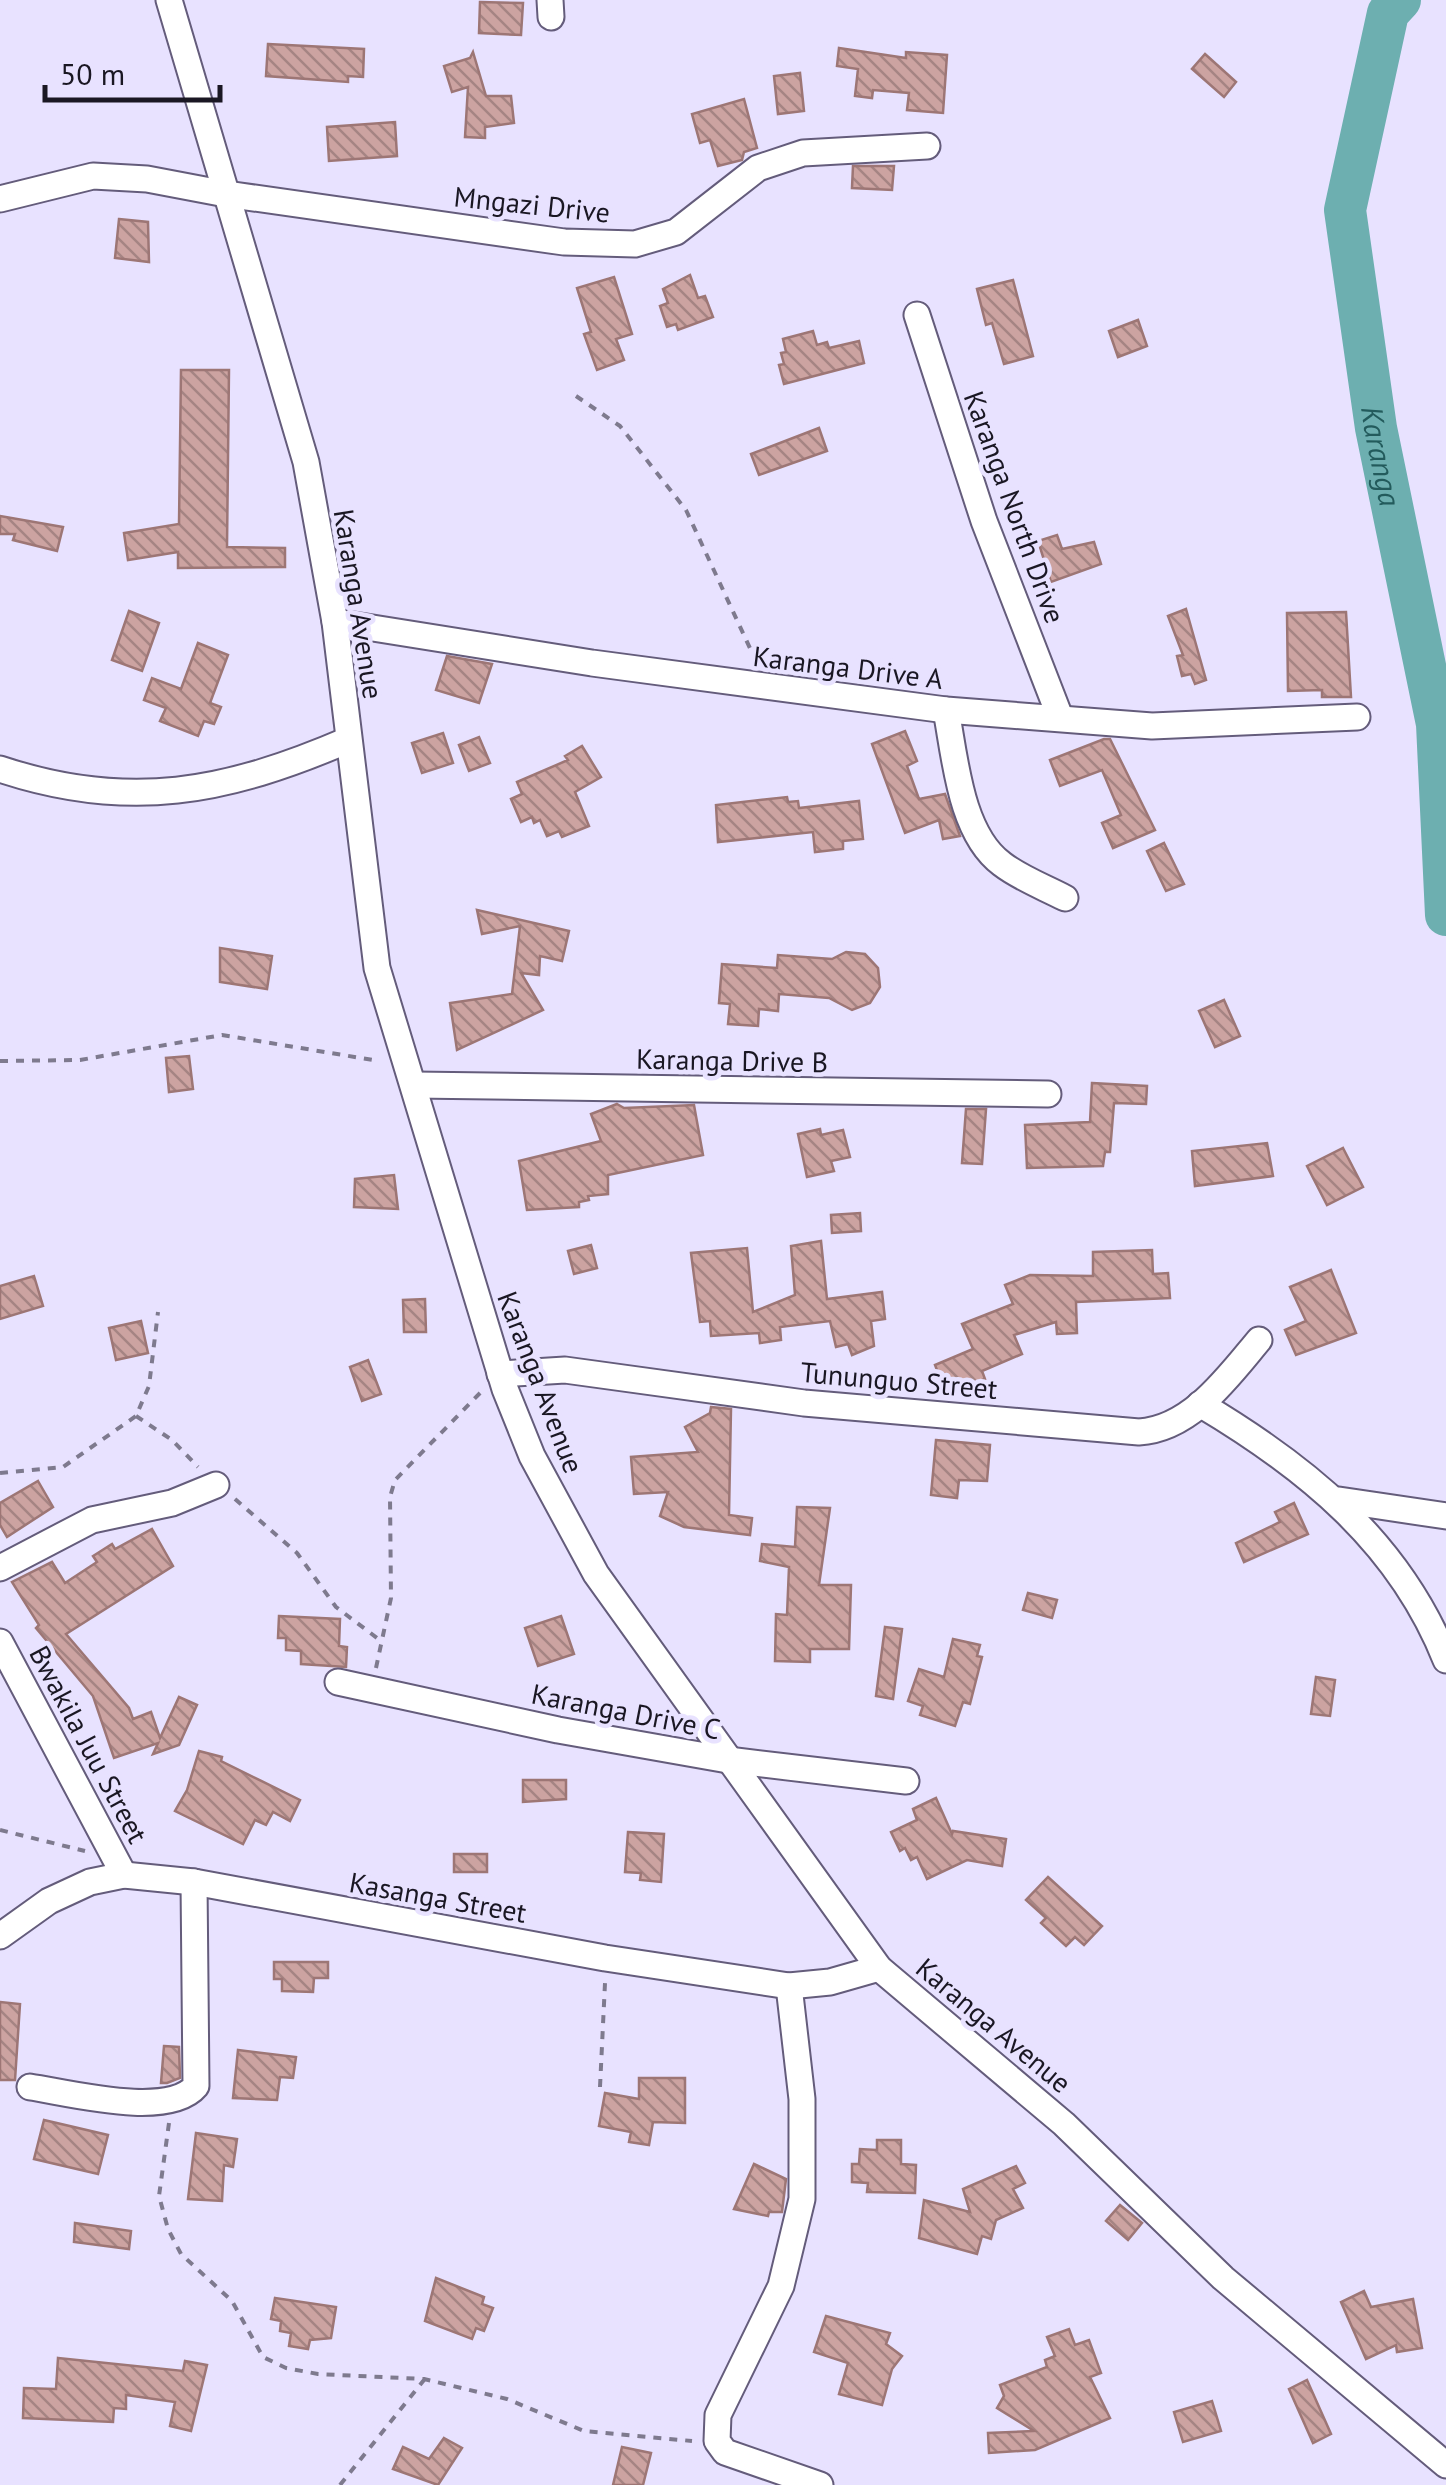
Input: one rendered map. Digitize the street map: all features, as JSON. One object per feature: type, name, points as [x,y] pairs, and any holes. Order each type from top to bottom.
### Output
[{"type":"street","name":"Karanga Avenue","points":[[169,0],[306,462],[335,622],[377,968],[500,1374],[532,1456],[588,1560],[879,1968],[1064,2124],[1224,2278],[1446,2465]]},
{"type":"street","name":"Mngazi Drive","points":[[0,199],[93,176],[147,178],[226,194],[564,242],[635,244],[676,232],[758,168],[803,153],[927,146]]},
{"type":"street","name":"Karanga North Drive","points":[[916,316],[984,521],[1060,717]]},
{"type":"street","name":"Karanga Drive A","points":[[335,622],[946,710],[1152,726],[1357,717]]},
{"type":"street","points":[[946,710],[958,774],[976,830],[1000,863],[1064,898]]},
{"type":"street","points":[[0,768],[66,788],[162,792],[250,780],[348,740]]},
{"type":"street","name":"Karanga Drive B","points":[[409,1075],[1048,1094]]},
{"type":"street","name":"Tununguo Street","points":[[500,1374],[565,1370],[804,1402],[1140,1432],[1170,1426],[1200,1404],[1259,1340]]},
{"type":"street","points":[[1200,1404],[1272,1447],[1338,1500],[1430,1620],[1446,1660]]},
{"type":"street","points":[[0,1568],[92,1520],[172,1502],[216,1486]]},
{"type":"street","points":[[1338,1500],[1446,1516]]},
{"type":"street","name":"Bwakila Juu Street","points":[[0,1642],[119,1866]]},
{"type":"street","name":"Karanga Drive C","points":[[338,1682],[728,1760],[906,1781]]},
{"type":"street","name":"Kasanga Street","points":[[0,1936],[49,1901],[119,1866],[605,1958],[788,1986],[830,1982],[879,1968]]},
{"type":"street","points":[[30,2087],[173,2102],[187,2097],[196,2086],[194,1882]]},
{"type":"street","points":[[788,1986],[802,2099],[802,2199],[781,2286],[718,2415],[717,2441],[725,2452],[818,2485]]},
{"type":"path","points":[[576,396],[620,426],[686,510],[768,687]]},
{"type":"path","points":[[0,1062],[80,1060],[222,1035],[409,1075]]},
{"type":"path","points":[[0,1473],[63,1468],[136,1416],[149,1386],[158,1312]]},
{"type":"path","points":[[374,1690],[394,1564],[390,1497],[395,1480],[500,1374]]},
{"type":"path","points":[[136,1416],[172,1440],[216,1486],[296,1553],[336,1607],[382,1642]]},
{"type":"path","points":[[0,1830],[119,1866]]},
{"type":"path","points":[[600,2087],[605,1958]]},
{"type":"path","points":[[173,2102],[159,2196],[168,2229],[180,2254],[232,2301],[263,2357],[286,2368],[318,2374],[424,2380],[507,2399],[584,2431],[668,2441],[717,2441]]},
{"type":"path","points":[[340,2485],[424,2380]]},
{"type":"building","points":[[480,2],[523,3],[521,35],[479,33]]},
{"type":"building","points":[[268,44],[364,49],[363,77],[348,76],[348,82],[266,76]]},
{"type":"building","points":[[839,48],[906,58],[906,52],[947,55],[943,113],[907,110],[909,93],[873,90],[872,98],[855,96],[858,69],[837,66]]},
{"type":"building","points":[[473,52],[486,96],[511,96],[514,123],[485,127],[485,138],[465,137],[468,87],[452,92],[444,66],[470,58]]},
{"type":"building","points":[[1205,54],[1236,82],[1224,97],[1192,69]]},
{"type":"building","points":[[800,73],[804,111],[778,114],[774,76]]},
{"type":"building","points":[[744,99],[757,148],[744,152],[742,160],[718,166],[710,140],[700,143],[692,114]]},
{"type":"building","points":[[395,122],[397,156],[329,161],[327,127]]},
{"type":"building","points":[[853,166],[894,166],[892,190],[852,188]]},
{"type":"building","points":[[119,219],[148,222],[149,262],[115,258]]},
{"type":"building","points":[[690,275],[698,298],[705,296],[713,317],[678,330],[676,324],[667,327],[660,306],[668,303],[663,289]]},
{"type":"building","points":[[614,277],[632,334],[616,339],[624,360],[597,370],[584,334],[591,332],[577,288]]},
{"type":"building","points":[[1013,280],[1033,356],[1004,364],[992,323],[986,325],[977,289]]},
{"type":"building","points":[[1138,320],[1147,346],[1118,357],[1109,331]]},
{"type":"building","points":[[813,331],[817,345],[827,342],[829,348],[859,341],[864,363],[784,384],[779,365],[784,364],[781,353],[786,352],[783,339]]},
{"type":"building","points":[[181,370],[229,370],[227,547],[285,548],[285,567],[178,568],[178,552],[128,560],[124,533],[179,524]]},
{"type":"building","points":[[819,428],[827,451],[759,475],[751,454]]},
{"type":"building","points":[[0,516],[63,527],[57,551],[13,540],[15,534],[0,534]]},
{"type":"building","points":[[1057,535],[1062,549],[1094,542],[1101,564],[1051,582],[1038,541]]},
{"type":"building","points":[[1186,609],[1206,680],[1195,684],[1191,674],[1182,676],[1177,656],[1183,655],[1168,616]]},
{"type":"building","points":[[129,611],[159,623],[142,671],[112,660]]},
{"type":"building","points":[[1346,612],[1351,697],[1322,697],[1322,690],[1288,691],[1287,613]]},
{"type":"building","points":[[198,643],[228,655],[210,703],[221,707],[214,724],[204,721],[198,736],[160,721],[166,708],[144,700],[152,678],[181,689]]},
{"type":"building","points":[[447,656],[492,664],[479,703],[436,690]]},
{"type":"building","points":[[905,731],[917,761],[907,766],[919,799],[945,794],[960,836],[943,839],[939,820],[905,833],[872,744]]},
{"type":"building","points":[[443,733],[453,763],[422,773],[412,743]]},
{"type":"building","points":[[479,737],[490,763],[469,771],[459,745]]},
{"type":"building","points":[[1110,739],[1155,830],[1113,848],[1102,823],[1121,815],[1102,770],[1060,786],[1050,760]]},
{"type":"building","points":[[582,746],[601,777],[575,792],[589,826],[562,837],[559,831],[547,836],[540,820],[534,823],[532,817],[521,822],[511,799],[522,794],[517,782],[568,760],[565,756]]},
{"type":"building","points":[[787,797],[788,802],[798,801],[799,808],[859,801],[863,839],[843,841],[843,849],[815,852],[813,832],[718,842],[716,805]]},
{"type":"building","points":[[1164,843],[1184,884],[1166,891],[1147,851]]},
{"type":"building","points":[[477,910],[569,931],[562,961],[540,956],[539,975],[521,973],[543,1010],[457,1050],[450,1003],[512,994],[520,926],[482,934]]},
{"type":"building","points":[[220,948],[272,956],[267,989],[220,982]]},
{"type":"building","points":[[846,952],[865,954],[878,968],[880,987],[870,1003],[852,1010],[829,998],[779,994],[778,1011],[759,1009],[758,1026],[728,1024],[730,1004],[719,1003],[722,964],[777,968],[778,955],[832,959]]},
{"type":"building","points":[[1224,1000],[1240,1036],[1215,1047],[1199,1011]]},
{"type":"building","points":[[189,1056],[193,1089],[169,1092],[166,1058]]},
{"type":"building","points":[[1092,1083],[1147,1086],[1146,1104],[1114,1103],[1110,1152],[1105,1152],[1103,1166],[1027,1168],[1025,1125],[1090,1122]]},
{"type":"building","points":[[617,1104],[624,1108],[694,1105],[703,1155],[608,1175],[608,1194],[588,1196],[589,1200],[579,1202],[579,1207],[527,1210],[519,1161],[601,1141],[591,1114]]},
{"type":"building","points":[[966,1109],[986,1109],[982,1164],[962,1163]]},
{"type":"building","points":[[820,1129],[821,1135],[843,1130],[850,1157],[831,1161],[834,1171],[807,1177],[798,1134]]},
{"type":"building","points":[[1267,1143],[1273,1176],[1195,1186],[1192,1151]]},
{"type":"building","points":[[1343,1148],[1363,1187],[1327,1205],[1307,1166]]},
{"type":"building","points":[[394,1175],[398,1209],[354,1207],[355,1179]]},
{"type":"building","points":[[860,1213],[861,1231],[832,1233],[831,1215]]},
{"type":"building","points":[[821,1241],[827,1299],[882,1292],[885,1319],[871,1321],[874,1346],[852,1355],[848,1344],[836,1347],[830,1321],[780,1327],[781,1340],[760,1343],[759,1333],[711,1336],[710,1321],[700,1322],[691,1253],[747,1248],[753,1312],[795,1295],[791,1246]]},
{"type":"building","points":[[591,1245],[597,1268],[574,1274],[568,1251]]},
{"type":"building","points":[[1152,1250],[1153,1274],[1168,1273],[1170,1298],[1076,1302],[1077,1333],[1057,1334],[1056,1322],[1014,1335],[1022,1354],[982,1371],[985,1379],[956,1391],[950,1379],[942,1383],[935,1365],[973,1349],[962,1324],[1013,1304],[1005,1285],[1030,1275],[1093,1276],[1093,1252]]},
{"type":"building","points":[[1331,1270],[1356,1333],[1296,1355],[1285,1330],[1306,1321],[1290,1287]]},
{"type":"building","points":[[34,1276],[43,1306],[0,1319],[0,1286]]},
{"type":"building","points":[[425,1299],[426,1332],[404,1332],[403,1300]]},
{"type":"building","points":[[141,1321],[148,1353],[116,1360],[109,1328]]},
{"type":"building","points":[[368,1360],[381,1394],[362,1401],[350,1367]]},
{"type":"building","points":[[711,1407],[731,1409],[729,1515],[752,1518],[750,1535],[684,1527],[660,1516],[668,1492],[634,1494],[631,1457],[698,1452],[685,1427],[710,1413]]},
{"type":"building","points":[[936,1440],[990,1445],[987,1481],[959,1480],[957,1498],[931,1495]]},
{"type":"building","points":[[38,1481],[53,1507],[7,1537],[0,1525],[0,1503]]},
{"type":"building","points":[[1294,1503],[1308,1534],[1244,1562],[1236,1543],[1280,1522],[1275,1512]]},
{"type":"building","points":[[797,1507],[830,1508],[819,1585],[851,1585],[849,1649],[810,1649],[810,1662],[775,1661],[776,1614],[787,1615],[789,1567],[760,1561],[762,1544],[795,1547]]},
{"type":"building","points":[[152,1529],[173,1566],[66,1634],[129,1708],[133,1719],[151,1712],[160,1738],[179,1697],[197,1705],[179,1745],[153,1754],[158,1743],[114,1758],[93,1696],[36,1628],[39,1625],[12,1582],[52,1562],[65,1583],[97,1562],[93,1556],[112,1544],[115,1549]]},
{"type":"building","points":[[1028,1593],[1057,1600],[1052,1618],[1023,1610]]},
{"type":"building","points":[[279,1616],[340,1619],[339,1646],[347,1647],[346,1667],[301,1664],[301,1651],[286,1650],[286,1638],[278,1638]]},
{"type":"building","points":[[561,1616],[574,1654],[538,1666],[525,1628]]},
{"type":"building","points":[[885,1627],[902,1629],[893,1699],[876,1696]]},
{"type":"building","points":[[953,1639],[980,1645],[977,1656],[982,1657],[970,1704],[963,1702],[955,1726],[920,1715],[923,1706],[908,1701],[919,1669],[944,1677]]},
{"type":"building","points":[[1316,1677],[1335,1680],[1330,1716],[1311,1714]]},
{"type":"building","points":[[199,1751],[222,1757],[221,1761],[300,1800],[290,1821],[273,1812],[266,1825],[255,1820],[243,1844],[175,1811],[187,1790]]},
{"type":"building","points":[[523,1780],[566,1780],[566,1799],[523,1802]]},
{"type":"building","points":[[936,1798],[952,1834],[953,1831],[1006,1839],[1002,1866],[967,1860],[927,1879],[917,1857],[911,1860],[905,1848],[900,1851],[891,1832],[917,1820],[913,1809]]},
{"type":"building","points":[[628,1832],[664,1834],[661,1882],[640,1880],[641,1873],[625,1872]]},
{"type":"building","points":[[454,1854],[487,1854],[487,1872],[454,1872]]},
{"type":"building","points":[[1048,1877],[1102,1926],[1084,1945],[1075,1937],[1066,1946],[1041,1923],[1046,1918],[1026,1900]]},
{"type":"building","points":[[274,1962],[328,1962],[328,1978],[314,1978],[313,1992],[282,1991],[282,1979],[274,1979]]},
{"type":"building","points":[[0,2002],[20,2004],[15,2080],[0,2080]]},
{"type":"building","points":[[164,2046],[179,2047],[180,2078],[161,2083]]},
{"type":"building","points":[[238,2050],[296,2057],[293,2078],[280,2077],[277,2100],[233,2098]]},
{"type":"building","points":[[639,2078],[685,2078],[685,2123],[653,2122],[649,2145],[629,2142],[631,2132],[599,2126],[605,2093],[639,2099]]},
{"type":"building","points":[[44,2120],[108,2135],[98,2174],[34,2159]]},
{"type":"building","points":[[196,2133],[237,2139],[233,2167],[224,2165],[222,2201],[188,2199]]},
{"type":"building","points":[[877,2140],[901,2140],[901,2164],[916,2165],[915,2193],[867,2192],[868,2183],[852,2182],[852,2164],[859,2164],[860,2149],[877,2150]]},
{"type":"building","points":[[754,2164],[786,2179],[782,2212],[769,2212],[768,2216],[734,2209]]},
{"type":"building","points":[[1016,2166],[1025,2183],[1013,2189],[1023,2208],[996,2220],[991,2239],[982,2236],[977,2254],[919,2238],[924,2200],[970,2212],[963,2189]]},
{"type":"building","points":[[1120,2205],[1142,2223],[1128,2240],[1106,2221]]},
{"type":"building","points":[[75,2223],[131,2231],[129,2249],[74,2242]]},
{"type":"building","points":[[436,2278],[484,2297],[482,2304],[493,2308],[484,2331],[476,2328],[472,2339],[425,2321]]},
{"type":"building","points":[[1364,2291],[1371,2307],[1413,2299],[1422,2348],[1397,2352],[1396,2345],[1366,2359],[1341,2302]]},
{"type":"building","points":[[275,2298],[336,2307],[331,2338],[310,2340],[308,2349],[289,2346],[291,2333],[280,2331],[281,2321],[271,2319]]},
{"type":"building","points":[[826,2316],[890,2333],[886,2344],[902,2356],[892,2369],[882,2405],[839,2394],[848,2363],[814,2352]]},
{"type":"building","points":[[1069,2329],[1075,2345],[1089,2340],[1101,2373],[1090,2377],[1110,2418],[1035,2450],[989,2453],[988,2433],[1034,2431],[997,2408],[1004,2396],[1000,2385],[1047,2367],[1045,2360],[1055,2356],[1047,2337]]},
{"type":"building","points":[[58,2358],[183,2371],[185,2361],[207,2365],[191,2431],[170,2426],[175,2402],[126,2395],[126,2409],[114,2408],[113,2422],[23,2418],[24,2388],[56,2389]]},
{"type":"building","points":[[1307,2380],[1331,2434],[1313,2443],[1289,2389]]},
{"type":"building","points":[[1212,2401],[1221,2431],[1183,2442],[1174,2412]]},
{"type":"building","points":[[444,2438],[462,2448],[438,2485],[393,2469],[403,2447],[429,2459]]},
{"type":"building","points":[[622,2447],[651,2453],[643,2485],[613,2485]]},
{"type":"waterway","name":"Karanga","points":[[1400,0],[1388,13],[1345,210],[1376,428],[1437,724],[1446,915]]}]
